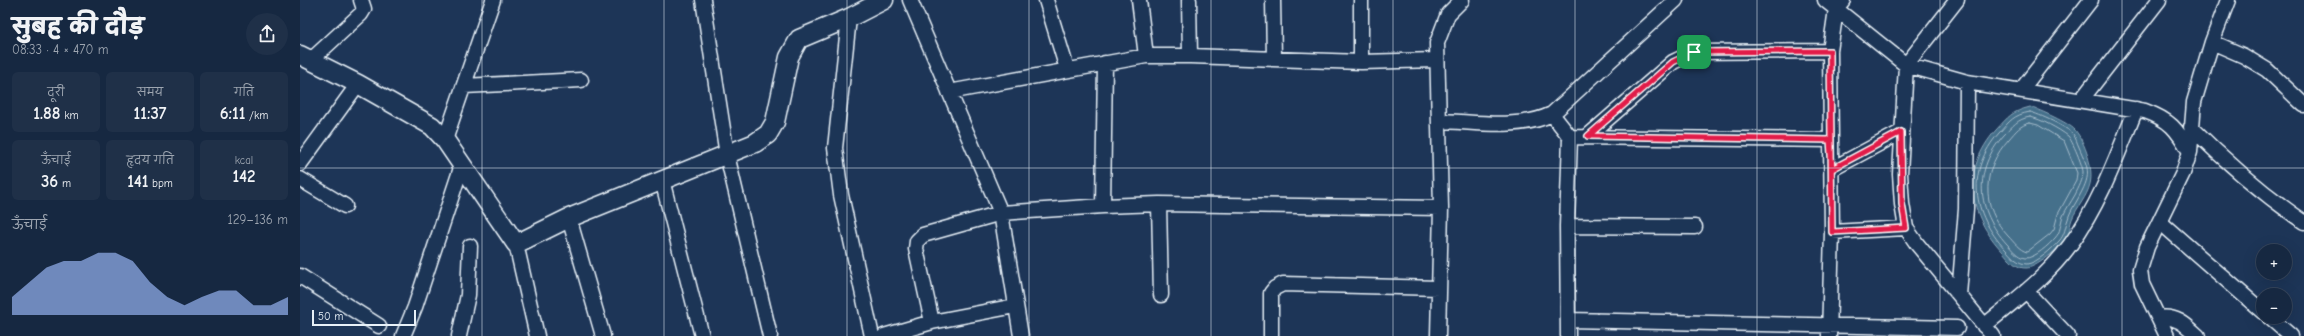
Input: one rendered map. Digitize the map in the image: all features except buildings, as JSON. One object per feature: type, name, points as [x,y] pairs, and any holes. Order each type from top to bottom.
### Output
[{"type":"street","points":[[361,0],[364,9],[362,14],[305,58],[358,84],[432,126],[446,140],[516,244],[537,336]]},
{"type":"street","points":[[446,140],[493,0]]},
{"type":"street","points":[[703,0],[727,155],[770,336]]},
{"type":"street","points":[[516,244],[569,218],[755,143],[768,134],[775,122],[789,57],[799,39],[849,18],[884,0]]},
{"type":"street","points":[[910,0],[1001,213],[1016,296],[1015,306],[1022,336]]},
{"type":"street","points":[[1046,0],[1066,69]]},
{"type":"street","points":[[1139,0],[1146,56]]},
{"type":"street","points":[[1189,0],[1190,56]]},
{"type":"street","points":[[1273,0],[1274,59]]},
{"type":"street","points":[[1361,0],[1361,62]]},
{"type":"street","points":[[1438,336],[1441,208],[1440,121],[1436,43],[1448,14],[1462,0]]},
{"type":"street","points":[[1440,121],[1521,124],[1542,120],[1552,114],[1676,0]]},
{"type":"street","points":[[1825,0],[1840,5],[1906,65],[1967,82],[2136,109],[2163,118],[2174,128],[2190,152]]},
{"type":"street","points":[[1957,0],[1906,65],[1901,132],[1902,204],[1906,228],[1917,244],[1989,331],[2070,246],[2088,219],[2104,187],[2136,109]]},
{"type":"street","points":[[2020,90],[2091,0]]},
{"type":"street","points":[[2082,100],[2159,0]]},
{"type":"street","points":[[2167,336],[2142,284],[2140,270],[2147,247],[2184,173],[2190,152],[2194,102],[2212,42],[2228,0]]},
{"type":"street","points":[[1829,331],[1832,232],[1830,51],[1840,5]]},
{"type":"street","points":[[849,18],[835,148],[841,195],[872,336]]},
{"type":"street","points":[[2212,42],[2244,56],[2267,70],[2304,105]]},
{"type":"street","points":[[1588,136],[1673,62],[1694,52],[1830,51]]},
{"type":"street","points":[[949,92],[1066,69],[1146,56],[1190,56],[1361,62],[1436,60]]},
{"type":"street","points":[[1103,206],[1105,62]]},
{"type":"street","points":[[464,86],[580,80]]},
{"type":"street","points":[[1959,295],[1966,209],[1967,82]]},
{"type":"street","points":[[300,164],[358,84]]},
{"type":"street","points":[[1552,114],[1570,137],[1567,226],[1568,336]]},
{"type":"street","points":[[2191,127],[2221,157],[2281,206],[2304,222]]},
{"type":"street","points":[[1832,169],[1901,132]]},
{"type":"street","points":[[1570,137],[1588,136],[1830,140]]},
{"type":"street","points":[[403,336],[415,307],[462,164]]},
{"type":"street","points":[[300,179],[345,206]]},
{"type":"street","points":[[662,180],[702,336]]},
{"type":"street","points":[[932,322],[916,249],[917,241],[923,235],[1001,213],[1159,204],[1441,208]]},
{"type":"street","points":[[1159,204],[1161,295]]},
{"type":"street","points":[[569,218],[603,336]]},
{"type":"street","points":[[2160,222],[2256,306]]},
{"type":"street","points":[[1567,226],[1695,227]]},
{"type":"street","points":[[1832,232],[1906,228]]},
{"type":"street","points":[[459,336],[468,295],[470,246]]},
{"type":"street","points":[[300,276],[379,326]]},
{"type":"street","points":[[1271,336],[1271,293],[1275,288],[1283,284],[1439,288]]},
{"type":"street","points":[[2026,291],[2068,336]]},
{"type":"street","points":[[884,336],[932,322],[1015,306]]},
{"type":"street","points":[[2159,318],[2167,316],[2176,319],[2198,336]]},
{"type":"street","points":[[1568,320],[1829,331],[1957,328]]},
{"type":"street","points":[[2277,324],[2291,336]]},
{"type":"water","points":[[2030,107],[2061,120],[2075,130],[2082,141],[2088,156],[2091,178],[2087,193],[2076,210],[2070,225],[2069,234],[2066,238],[2057,249],[2038,264],[2032,267],[2023,268],[2013,263],[1991,238],[1982,223],[1976,208],[1973,192],[1977,161],[1985,145],[1996,130],[2011,115]]},
{"type":"route","points":[[1694,52],[1673,62],[1588,136],[1830,140],[1832,169],[1901,132],[1900,174],[1902,204],[1906,228],[1832,232],[1832,169],[1830,140],[1830,51],[1705,50],[1694,52]]}]
